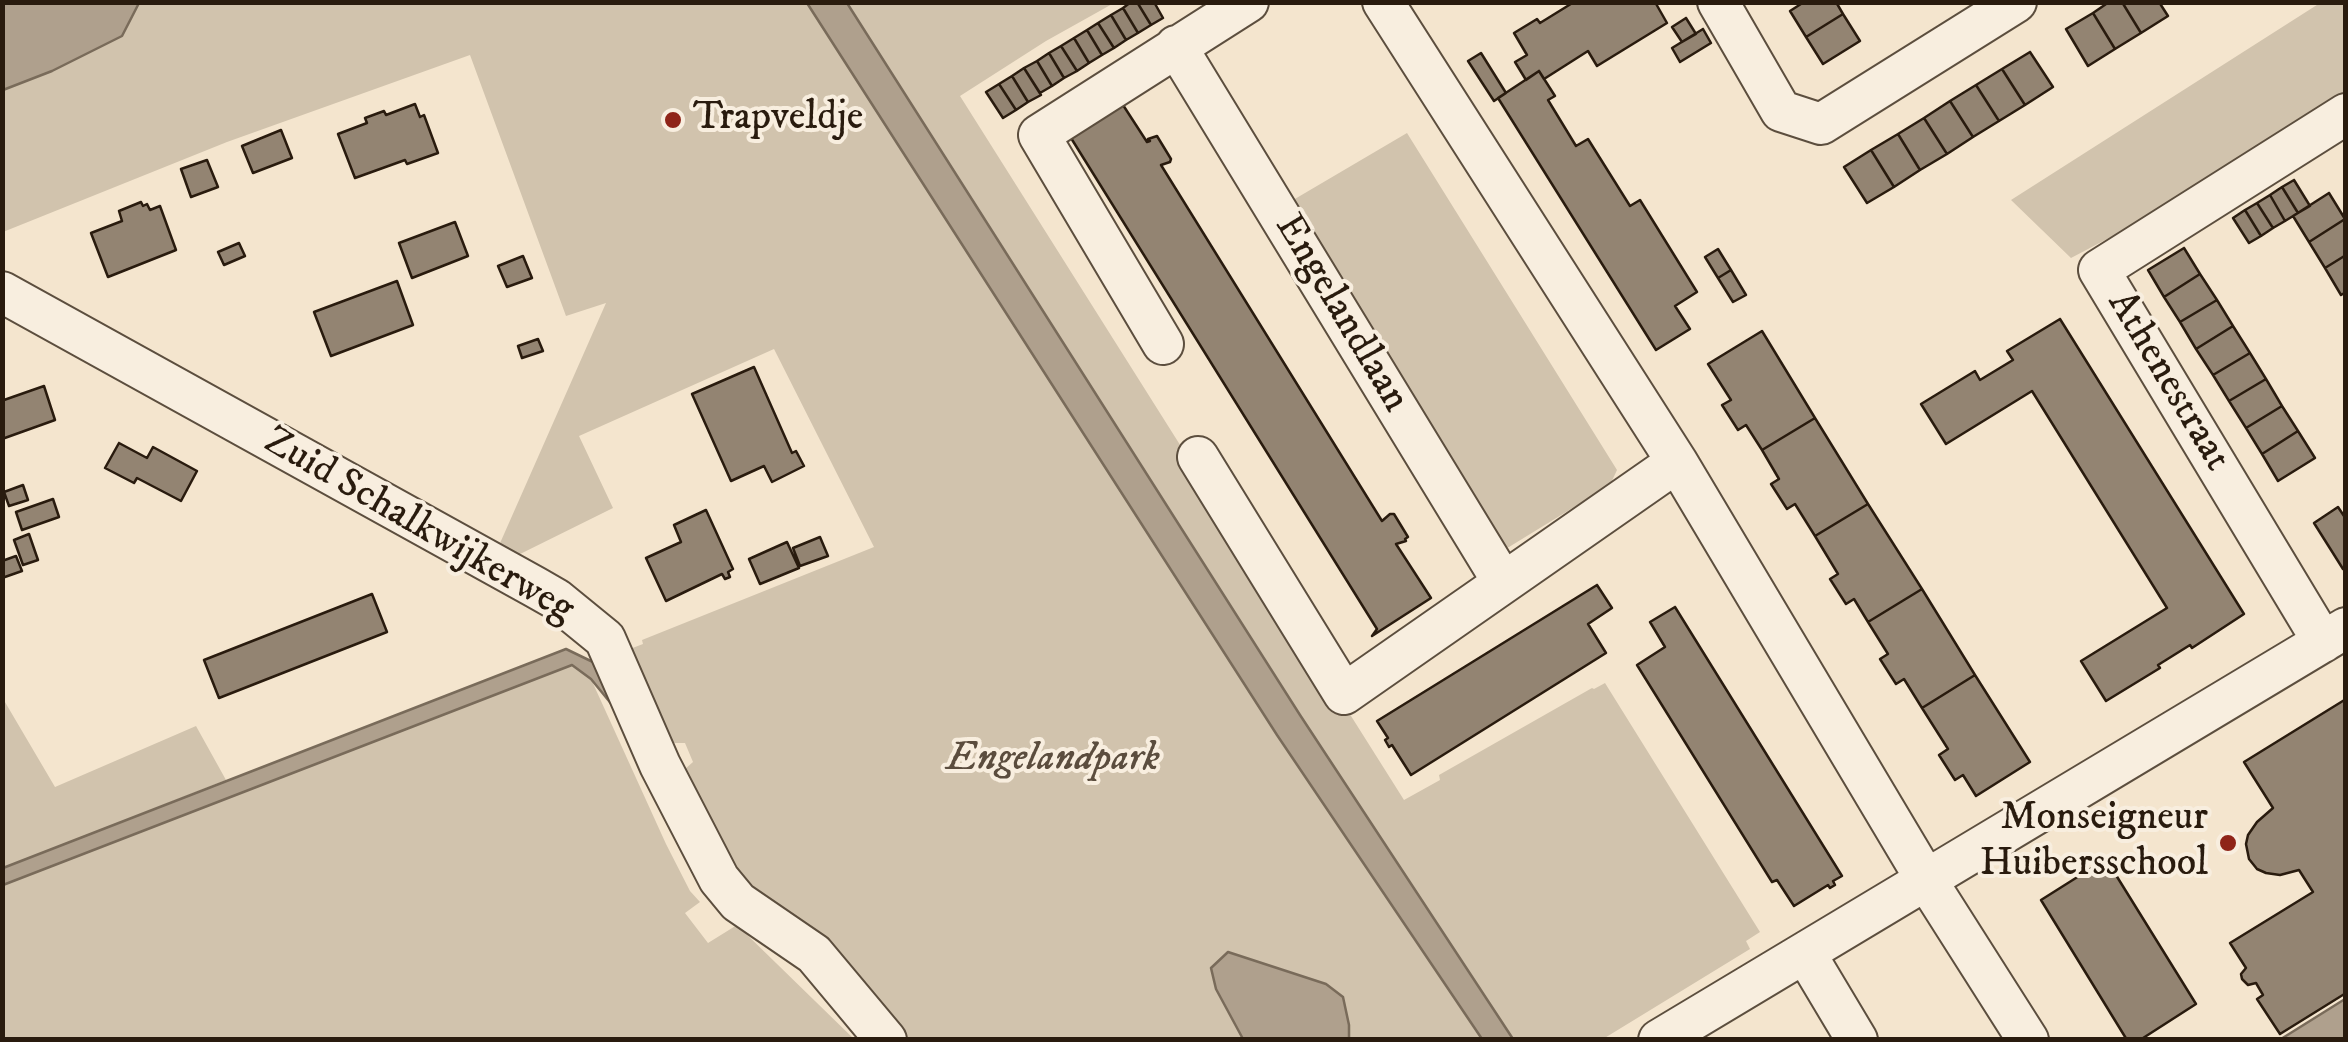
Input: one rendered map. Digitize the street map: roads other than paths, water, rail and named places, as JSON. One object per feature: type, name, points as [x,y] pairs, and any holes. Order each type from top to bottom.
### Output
[{"type":"street","points":[[1163,344],[1038,135],[1248,2]]},
{"type":"street","points":[[1383,2],[1677,462],[1926,878],[2028,1040]]},
{"type":"street","points":[[1718,2],[1780,110],[1822,124],[2016,2]]},
{"type":"street","name":"Engelandlaan","points":[[1176,46],[1503,582]]},
{"type":"street","name":"Athenestraat","points":[[2334,635],[2099,270],[2346,114]]},
{"type":"street","name":"Zuid Schalkwijkerweg","points":[[2,292],[556,599],[606,640],[660,765],[719,879],[738,902],[814,954],[886,1040]]},
{"type":"street","points":[[1198,457],[1344,694],[1677,462]]},
{"type":"street","points":[[1659,1040],[2334,635]]},
{"type":"street","points":[[1805,953],[1857,1040]]},
{"type":"place","name":"Trapveldje","points":[[673,120]]},
{"type":"place","name":"Monseigneur Huibersschool","points":[[2228,843]]},
{"type":"park label","name":"Engelandpark","points":[[1053,761]]}]
